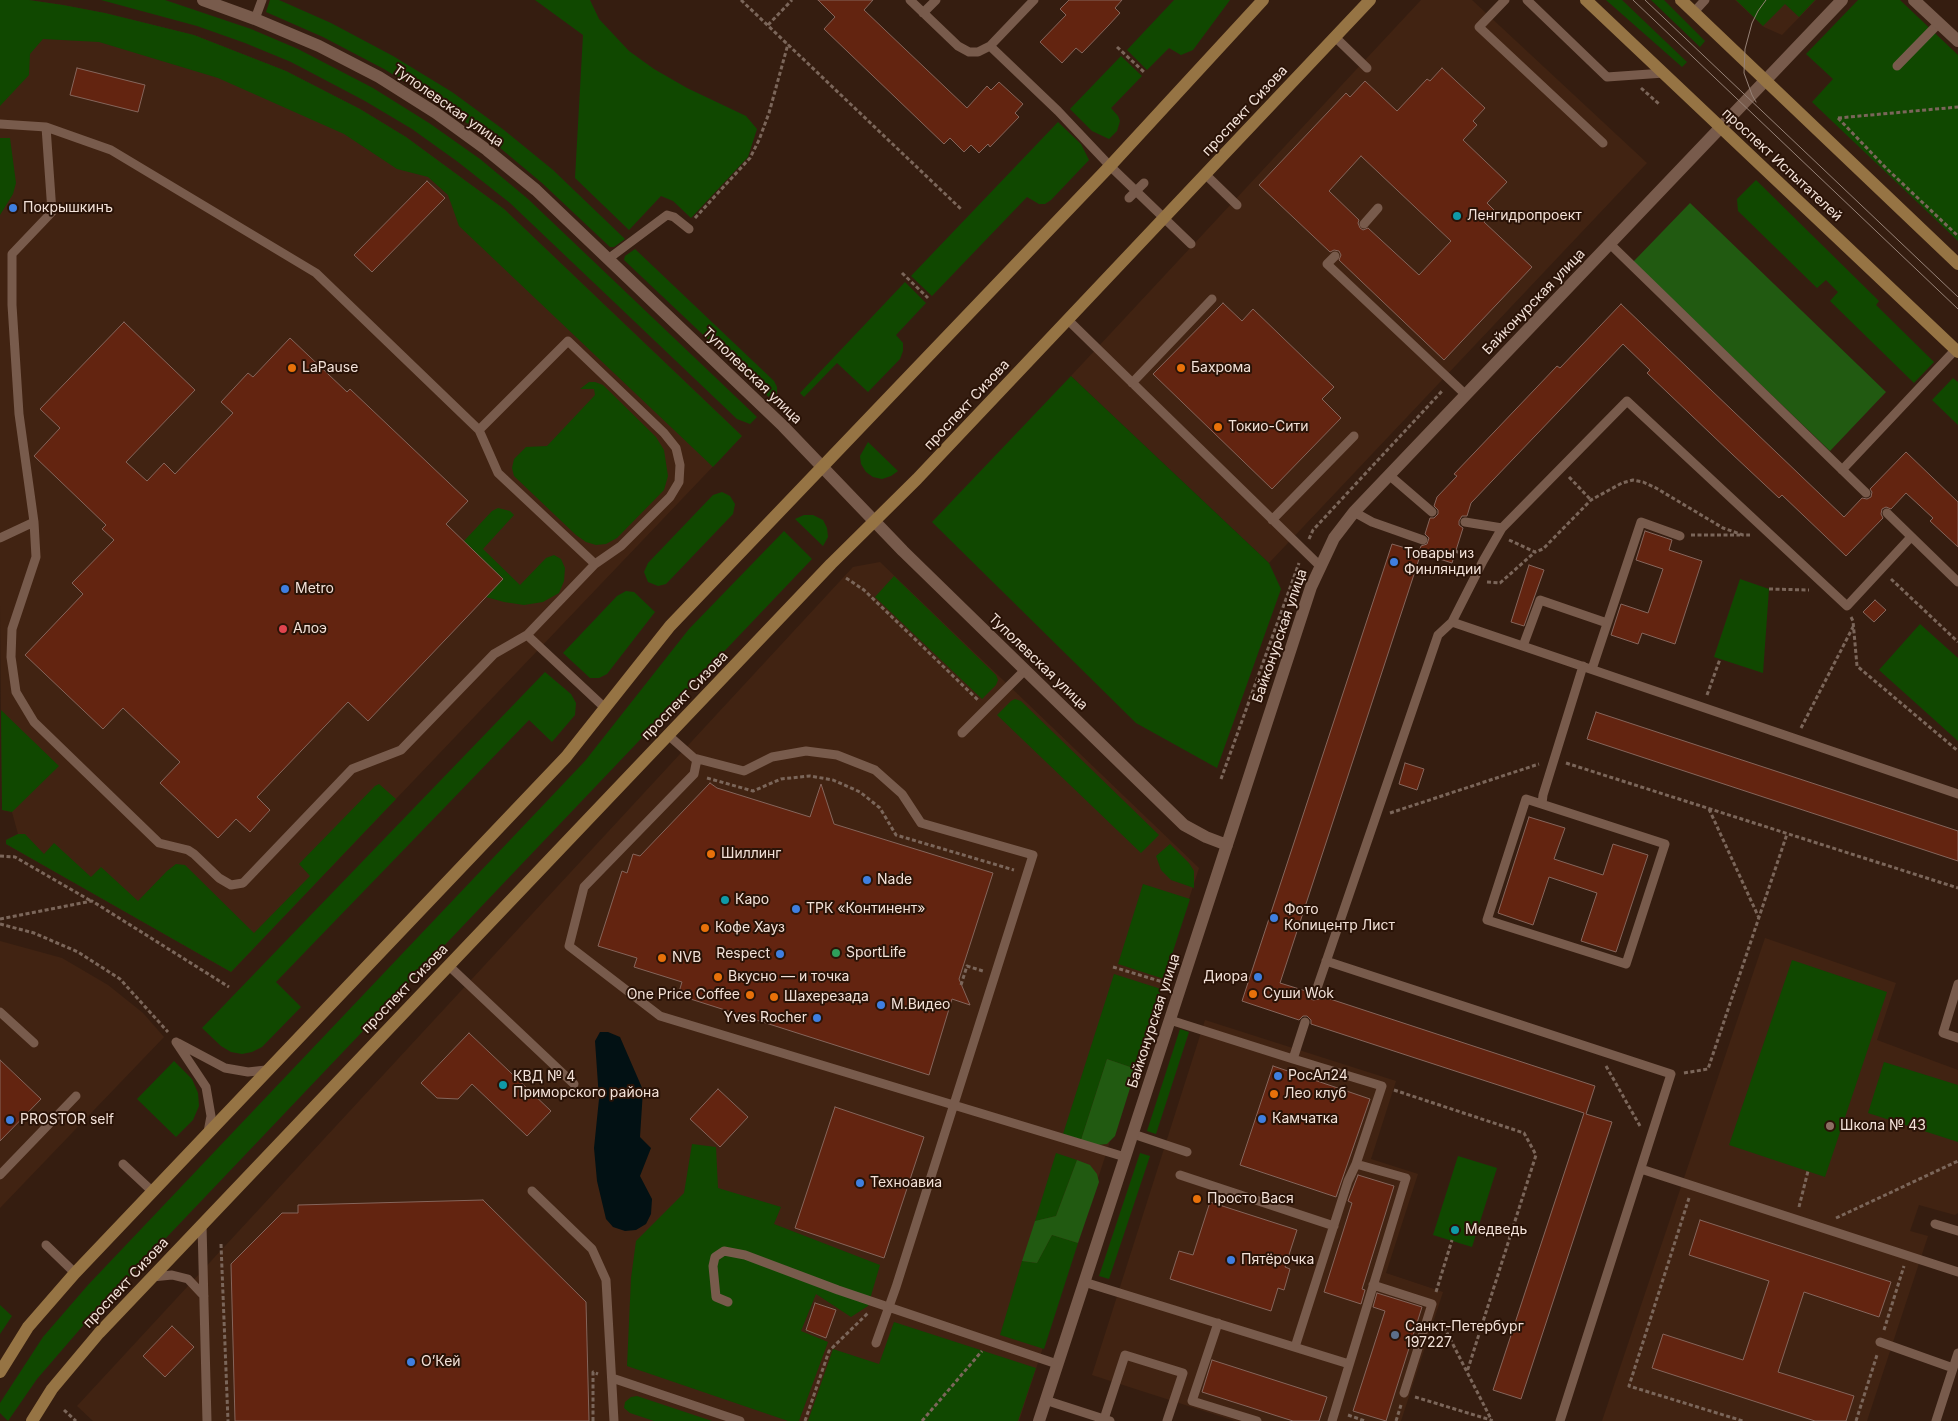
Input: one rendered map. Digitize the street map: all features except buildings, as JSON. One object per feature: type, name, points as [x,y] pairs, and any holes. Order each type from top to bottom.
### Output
[{"type":"street","name":"Туполевская улица","points":[[203,0],[255,18],[319,46],[379,77],[436,113],[487,150],[536,190],[776,419],[875,522],[1184,825],[1206,837],[1227,845]]},
{"type":"street","points":[[0,1372],[28,1327],[75,1273],[566,756],[670,626],[1110,166],[1264,0]]},
{"type":"street","name":"проспект Сизова","points":[[32,1421],[52,1389],[99,1333],[668,735],[832,564],[917,479],[1370,0]]},
{"type":"street","name":"проспект Испытателей","points":[[1586,0],[1957,351]]},
{"type":"street","points":[[1681,0],[1958,264]]},
{"type":"street","name":"Байконурская улица","points":[[1039,1421],[1311,587],[1334,538],[1354,512],[1842,0]]},
{"type":"street","points":[[1914,0],[1958,41]]},
{"type":"lane","points":[[255,18],[262,0]]},
{"type":"lane","points":[[910,0],[958,46],[969,52],[978,52],[990,46],[1031,1]]},
{"type":"lane","points":[[923,13],[936,0]]},
{"type":"lane","points":[[1505,0],[1479,27],[1603,143]]},
{"type":"lane","points":[[1527,0],[1607,77],[1664,73]]},
{"type":"lane","points":[[1694,12],[1705,0]]},
{"type":"lane","points":[[1897,66],[1938,23]]},
{"type":"lane","points":[[1335,37],[1367,68]]},
{"type":"lane","points":[[990,46],[1191,244]]},
{"type":"lane","points":[[0,124],[46,127],[111,150],[316,273],[480,430],[498,473],[595,564]]},
{"type":"lane","points":[[46,127],[52,212],[12,254],[12,305],[19,414],[34,522],[36,557],[12,628],[11,657],[16,692],[34,722],[159,843],[188,850],[219,878],[231,885],[243,883],[352,769],[401,750],[494,654],[527,635],[595,564],[621,546],[670,497],[679,482],[680,465],[676,448],[664,433],[568,341],[480,430]]},
{"type":"lane","points":[[1206,174],[1237,205]]},
{"type":"lane","points":[[1129,198],[1144,183]]},
{"type":"lane","points":[[1364,224],[1378,208]]},
{"type":"lane","points":[[608,259],[668,215],[674,217],[688,228]]},
{"type":"lane","points":[[1610,244],[1866,493]]},
{"type":"lane","points":[[1334,256],[1327,264],[1466,395]]},
{"type":"lane","points":[[1132,383],[1212,299]]},
{"type":"lane","points":[[1068,320],[1320,566]]},
{"type":"lane","points":[[1842,470],[1957,351]]},
{"type":"lane","points":[[1315,994],[1438,634],[1452,622],[1502,528],[1627,401],[1847,606],[1911,537]]},
{"type":"lane","points":[[1272,520],[1354,436]]},
{"type":"lane","points":[[1389,475],[1432,512]]},
{"type":"lane","points":[[1354,512],[1372,522],[1423,540]]},
{"type":"lane","points":[[1887,514],[1958,582]]},
{"type":"lane","points":[[0,538],[34,522]]},
{"type":"lane","points":[[1465,522],[1502,528]]},
{"type":"lane","points":[[1542,804],[1554,759],[1607,623],[1641,522],[1680,536]]},
{"type":"lane","points":[[1523,646],[1540,600],[1607,623]]},
{"type":"lane","points":[[1452,622],[1958,794]]},
{"type":"lane","points":[[527,635],[605,708]]},
{"type":"lane","points":[[962,733],[1025,670]]},
{"type":"lane","points":[[668,735],[698,759],[744,772],[772,757],[806,751],[837,755],[875,770],[902,794],[921,823],[1033,855],[876,1343]]},
{"type":"lane","points":[[698,759],[694,774],[584,887],[569,946],[660,1016],[1125,1157]]},
{"type":"lane","points":[[1526,799],[1542,804],[1665,844],[1626,964],[1487,920],[1526,799]]},
{"type":"lane","points":[[1326,961],[1671,1074],[1560,1421]]},
{"type":"lane","points":[[448,965],[574,1084]]},
{"type":"lane","points":[[1958,984],[1943,1033],[1958,1038]]},
{"type":"lane","points":[[0,1012],[34,1043]]},
{"type":"lane","points":[[1170,1020],[1382,1086],[1356,1164],[1348,1181],[1295,1347]]},
{"type":"lane","points":[[1293,1059],[1305,1022]]},
{"type":"lane","points":[[176,1042],[225,1068],[248,1072],[266,1070]]},
{"type":"lane","points":[[176,1042],[206,1087],[211,1116],[208,1132]]},
{"type":"lane","points":[[0,1175],[76,1096]]},
{"type":"lane","points":[[1133,1134],[1188,1152]]},
{"type":"lane","points":[[123,1164],[152,1192]]},
{"type":"lane","points":[[1332,1421],[1406,1178],[1356,1164]]},
{"type":"lane","points":[[1640,1169],[1958,1272]]},
{"type":"lane","points":[[1180,1176],[1334,1226]]},
{"type":"lane","points":[[532,1191],[592,1249],[606,1280],[614,1421]]},
{"type":"lane","points":[[1935,1224],[1958,1231]]},
{"type":"lane","points":[[202,1225],[207,1421]]},
{"type":"lane","points":[[46,1245],[75,1273]]},
{"type":"lane","points":[[728,1302],[716,1297],[713,1273],[715,1257],[724,1250],[745,1255],[889,1307],[1057,1364]]},
{"type":"lane","points":[[152,1277],[172,1275],[188,1279],[204,1297]]},
{"type":"lane","points":[[1084,1282],[1350,1364]]},
{"type":"lane","points":[[1374,1285],[1432,1304],[1404,1393]]},
{"type":"lane","points":[[1218,1323],[1192,1401],[1257,1421]]},
{"type":"lane","points":[[1880,1342],[1953,1368]]},
{"type":"lane","points":[[1936,1421],[1958,1353]]},
{"type":"lane","points":[[1046,1400],[1107,1420],[1124,1355],[1182,1374],[1167,1421]]},
{"type":"lane","points":[[612,1378],[740,1421]]},
{"type":"path","points":[[741,0],[962,210]]},
{"type":"path","points":[[768,25],[792,0]]},
{"type":"path","points":[[688,228],[750,158],[769,113],[788,44]]},
{"type":"path","points":[[1117,47],[1144,72]]},
{"type":"path","points":[[1958,107],[1838,118],[1886,168],[1958,236]]},
{"type":"path","points":[[902,273],[928,298]]},
{"type":"path","points":[[1560,470],[1591,500]]},
{"type":"path","points":[[1680,536],[1743,535]]},
{"type":"path","points":[[1472,582],[1500,582],[1535,552]]},
{"type":"path","points":[[1881,570],[1958,642]]},
{"type":"path","points":[[846,578],[864,590],[978,701]]},
{"type":"path","points":[[1769,589],[1830,591]]},
{"type":"path","points":[[1847,606],[1846,608],[1854,626],[1857,666],[1958,751]]},
{"type":"path","points":[[1795,739],[1854,626]]},
{"type":"path","points":[[1702,707],[1720,659]]},
{"type":"path","points":[[1375,817],[1554,759],[1958,888]]},
{"type":"path","points":[[694,774],[754,791],[781,778],[810,776],[833,780],[860,792],[880,808],[896,835],[1014,869],[1012,877]]},
{"type":"path","points":[[1709,809],[1759,918]]},
{"type":"path","points":[[1671,1074],[1708,1069],[1787,834]]},
{"type":"path","points":[[0,856],[15,857],[92,901],[229,987]]},
{"type":"path","points":[[0,919],[92,901]]},
{"type":"path","points":[[0,924],[34,933],[78,952],[120,979],[176,1042]]},
{"type":"path","points":[[980,980],[985,962]]},
{"type":"path","points":[[961,985],[967,966],[983,971]]},
{"type":"path","points":[[1113,966],[1180,988]]},
{"type":"path","points":[[1597,1050],[1650,1142]]},
{"type":"path","points":[[1382,1086],[1524,1133],[1536,1155],[1467,1372]]},
{"type":"path","points":[[1818,1227],[1958,1161]]},
{"type":"path","points":[[1796,1220],[1808,1171]]},
{"type":"path","points":[[1693,1186],[1629,1386],[1742,1421]]},
{"type":"path","points":[[1452,1240],[1432,1304],[1492,1421]]},
{"type":"path","points":[[221,1244],[228,1421]]},
{"type":"path","points":[[805,1421],[829,1351],[878,1303]]},
{"type":"path","points":[[922,1421],[991,1341]]},
{"type":"path","points":[[593,1421],[593,1372],[612,1378]]},
{"type":"path","points":[[1404,1393],[1492,1421]]},
{"type":"path","points":[[64,1410],[76,1421]]},
{"type":"path","points":[[1335,1411],[1366,1421]]},
{"type":"shaded area","points":[[0,0],[29,0],[63,5],[105,13],[194,35],[286,71],[360,109],[406,137],[504,209],[742,436],[231,972],[6,844],[6,840],[18,834],[12,812],[2,810]]},
{"type":"shaded area","points":[[1421,0],[1472,0],[1647,163],[1269,563],[1071,376]]},
{"type":"shaded area","points":[[1735,0],[1816,0],[1782,35],[1764,27]]},
{"type":"shaded area","points":[[880,562],[1199,868],[1019,1421],[93,1421],[77,1406],[853,567]]},
{"type":"shaded area","name":"Школа № 43","points":[[1765,938],[1896,983],[1877,1040],[1958,1070],[1958,1213],[1955,1215],[1919,1205],[1910,1231],[1928,1236],[1867,1421],[1602,1421]]},
{"type":"shaded area","points":[[0,941],[62,958],[108,985],[143,1013],[164,1037],[0,1208]]},
{"type":"shaded area","points":[[1205,1020],[1396,1081],[1371,1159],[1418,1174],[1386,1273],[1443,1292],[1401,1421],[1235,1421],[1092,1375]]},
{"type":"shaded area","points":[[600,1032],[608,1032],[620,1037],[643,1090],[640,1137],[651,1148],[640,1176],[652,1199],[651,1214],[646,1224],[636,1230],[625,1231],[613,1227],[606,1219],[597,1181],[594,1148],[599,1099],[595,1041]]},
{"type":"green space","points":[[0,0],[29,0],[63,5],[105,13],[194,35],[286,71],[360,109],[406,137],[504,209],[742,436],[713,467],[459,226],[448,195],[428,177],[397,169],[344,134],[218,78],[99,42],[43,39],[30,54],[29,75],[0,106]]},
{"type":"green space","points":[[101,0],[165,0],[251,29],[298,49],[373,88],[429,123],[480,159],[528,199],[757,417],[750,424],[737,419],[510,203],[412,129],[365,101],[291,62],[197,26]]},
{"type":"green space","points":[[270,0],[279,0],[331,23],[393,56],[452,92],[504,130],[553,170],[625,239],[614,247],[610,247],[542,183],[493,142],[442,105],[384,69],[323,37],[266,12]]},
{"type":"green space","points":[[535,0],[590,0],[599,19],[629,51],[654,69],[687,88],[746,116],[757,129],[748,157],[691,218],[673,201],[661,196],[629,230],[575,178],[583,35]]},
{"type":"green space","points":[[1174,0],[1230,0],[1193,50],[1181,55],[1169,48],[1147,70],[1127,50]]},
{"type":"green space","points":[[1606,0],[1622,0],[1687,62],[1682,67]]},
{"type":"green space","points":[[1651,0],[1664,0],[1705,41],[1700,47]]},
{"type":"green space","points":[[1736,0],[1815,0],[1799,17],[1785,4],[1763,26]]},
{"type":"green space","points":[[1858,0],[1900,0],[1958,55],[1958,241],[1812,102],[1833,79],[1806,54]]},
{"type":"green space","points":[[1121,56],[1142,76],[1111,108],[1120,121],[1117,131],[1109,139],[1092,131],[1070,109]]},
{"type":"green space","points":[[1058,122],[1081,144],[1089,160],[1045,204],[1039,204],[1027,197],[932,296],[911,276]]},
{"type":"green space","points":[[0,138],[10,138],[16,183],[13,194],[0,215]]},
{"type":"green space","points":[[1756,180],[1879,301],[1876,305],[1934,362],[1914,383],[1830,301],[1838,292],[1826,280],[1817,288],[1738,211],[1737,199]]},
{"type":"green space","points":[[1690,203],[1886,392],[1830,451],[1633,262]]},
{"type":"green space","points":[[635,249],[774,381],[777,393],[773,401],[624,260],[625,256]]},
{"type":"green space","points":[[905,282],[926,303],[896,335],[903,343],[900,359],[868,392],[837,363],[804,397],[800,393]]},
{"type":"green space","points":[[1071,376],[1269,563],[1281,589],[1217,768],[1136,723],[932,522]]},
{"type":"green space","points":[[1953,378],[1958,382],[1958,425],[1932,400]]},
{"type":"green space","points":[[589,382],[603,385],[656,437],[664,450],[668,476],[664,490],[617,538],[606,544],[596,545],[586,542],[576,535],[514,476],[512,468],[514,459],[526,447],[547,446],[595,395],[594,389],[580,389]]},
{"type":"green space","points":[[868,442],[898,471],[882,479],[873,477],[866,472],[861,464],[860,456]]},
{"type":"green space","points":[[722,492],[730,496],[735,504],[733,514],[666,584],[658,586],[648,582],[644,572],[648,563],[713,495]]},
{"type":"green space","points":[[498,508],[510,511],[514,515],[483,549],[520,585],[546,558],[554,555],[561,559],[565,568],[564,581],[559,593],[543,602],[524,605],[486,597],[503,579],[464,541],[492,511]]},
{"type":"green space","points":[[804,515],[813,515],[823,520],[827,528],[828,537],[823,546],[795,519]]},
{"type":"green space","points":[[784,531],[812,559],[87,1321],[37,1379],[8,1421],[0,1413],[0,1403],[43,1337],[88,1285],[585,761],[689,629]]},
{"type":"green space","points":[[894,576],[996,675],[998,680],[996,685],[982,699],[875,597]]},
{"type":"green space","points":[[1740,579],[1769,589],[1763,673],[1714,657]]},
{"type":"green space","points":[[626,591],[634,592],[655,612],[607,674],[599,678],[590,678],[563,653],[617,596]]},
{"type":"green space","points":[[1920,624],[1958,658],[1958,741],[1879,670]]},
{"type":"green space","points":[[545,672],[571,694],[576,703],[575,715],[552,742],[529,720],[276,982],[301,1007],[262,1047],[252,1052],[242,1054],[231,1052],[221,1046],[202,1028]]},
{"type":"green space","points":[[1015,699],[1021,701],[1159,835],[1141,853],[997,715]]},
{"type":"green space","points":[[1,710],[59,766],[12,812],[2,810]]},
{"type":"green space","points":[[379,784],[396,799],[231,972],[6,844],[6,840],[18,834],[25,834],[44,854],[54,843],[91,877],[101,867],[138,901],[176,864],[185,865],[254,933],[310,876],[299,864]]},
{"type":"green space","points":[[1170,844],[1189,863],[1194,871],[1194,888],[1171,880],[1161,870],[1156,856]]},
{"type":"green space","points":[[1143,884],[1190,899],[1164,979],[1118,964]]},
{"type":"green space","points":[[1792,960],[1887,992],[1825,1177],[1729,1145]]},
{"type":"green space","points":[[1114,974],[1161,989],[1136,1069],[1107,1059],[1081,1140],[1063,1134]]},
{"type":"green space","points":[[1180,1029],[1189,1032],[1156,1134],[1147,1131]]},
{"type":"green space","points":[[1107,1059],[1136,1069],[1115,1136],[1107,1144],[1097,1145],[1081,1140]]},
{"type":"green space","points":[[174,1061],[192,1079],[198,1093],[199,1106],[193,1120],[176,1137],[137,1099]]},
{"type":"green space","points":[[1884,1062],[1958,1085],[1958,1142],[1868,1113]]},
{"type":"green space","points":[[692,1144],[716,1147],[718,1188],[781,1207],[774,1224],[880,1265],[868,1306],[851,1317],[816,1294],[801,1331],[828,1342],[799,1421],[788,1421],[627,1366],[631,1278],[636,1241],[684,1193]]},
{"type":"green space","points":[[1056,1153],[1077,1160],[1056,1216],[1035,1221]]},
{"type":"green space","points":[[1140,1153],[1150,1156],[1109,1279],[1099,1276]]},
{"type":"green space","points":[[1458,1156],[1497,1168],[1472,1247],[1433,1235]]},
{"type":"green space","points":[[1077,1160],[1090,1165],[1097,1174],[1099,1182],[1078,1243],[1052,1235],[1037,1263],[1022,1261],[1035,1221],[1056,1216]]},
{"type":"green space","points":[[1052,1235],[1078,1243],[1044,1349],[1000,1335],[1022,1261],[1037,1263]]},
{"type":"green space","points":[[0,1305],[12,1316],[0,1334]]},
{"type":"green space","points":[[894,1322],[1036,1368],[1018,1421],[808,1421],[833,1349],[879,1364]]},
{"type":"green space","points":[[637,1396],[712,1421],[654,1421],[630,1413],[624,1408],[625,1402],[631,1397]]},
{"type":"tram line","points":[[1633,0],[1958,309]]},
{"type":"tram line","points":[[1645,0],[1958,297]]},
{"type":"tram line","points":[[1756,102],[1744,73],[1745,49],[1752,23],[1766,0]]},
{"type":"place","name":"Покрышкинъ","points":[[13,208]]},
{"type":"place","name":"Ленгидропроект","points":[[1457,216]]},
{"type":"place","name":"LaPause","points":[[292,368]]},
{"type":"place","name":"Бахрома","points":[[1181,368]]},
{"type":"place","name":"Токио-Сити","points":[[1218,427]]},
{"type":"place","name":"Товары из Финляндии","points":[[1394,562]]},
{"type":"place","name":"Metro","points":[[285,589]]},
{"type":"place","name":"Алоэ","points":[[283,629]]},
{"type":"place","name":"Шиллинг","points":[[711,854]]},
{"type":"place","name":"Nade","points":[[867,880]]},
{"type":"place","name":"Каро","points":[[725,900]]},
{"type":"place","name":"ТРК «Континент»","points":[[796,909]]},
{"type":"place","name":"Фото Копицентр Лист","points":[[1274,918]]},
{"type":"place","name":"Кофе Хауз","points":[[705,928]]},
{"type":"place","name":"SportLife","points":[[836,953]]},
{"type":"place","name":"Respect","points":[[780,954]]},
{"type":"place","name":"NVB","points":[[662,958]]},
{"type":"place","name":"Вкусно — и точка","points":[[718,977]]},
{"type":"place","name":"Диора","points":[[1258,977]]},
{"type":"place","name":"Суши Wok","points":[[1253,994]]},
{"type":"place","name":"One Price Coffee","points":[[750,995]]},
{"type":"place","name":"Шахерезада","points":[[774,997]]},
{"type":"place","name":"М.Видео","points":[[881,1005]]},
{"type":"place","name":"Yves Rocher","points":[[817,1018]]},
{"type":"place","name":"РосАл24","points":[[1278,1076]]},
{"type":"place","name":"КВД № 4 Приморского района","points":[[503,1085]]},
{"type":"place","name":"Лео клуб","points":[[1274,1094]]},
{"type":"place","name":"Камчатка","points":[[1262,1119]]},
{"type":"place","name":"PROSTOR self","points":[[10,1120]]},
{"type":"place","name":"Школа № 43","points":[[1830,1126]]},
{"type":"place","name":"Техноавиа","points":[[860,1183]]},
{"type":"place","name":"Просто Вася","points":[[1197,1199]]},
{"type":"place","name":"Медведь","points":[[1455,1230]]},
{"type":"place","name":"Пятёрочка","points":[[1231,1260]]},
{"type":"place","name":"Санкт-Петербург 197227","points":[[1395,1335]]},
{"type":"place","name":"О’Кей","points":[[411,1362]]}]
